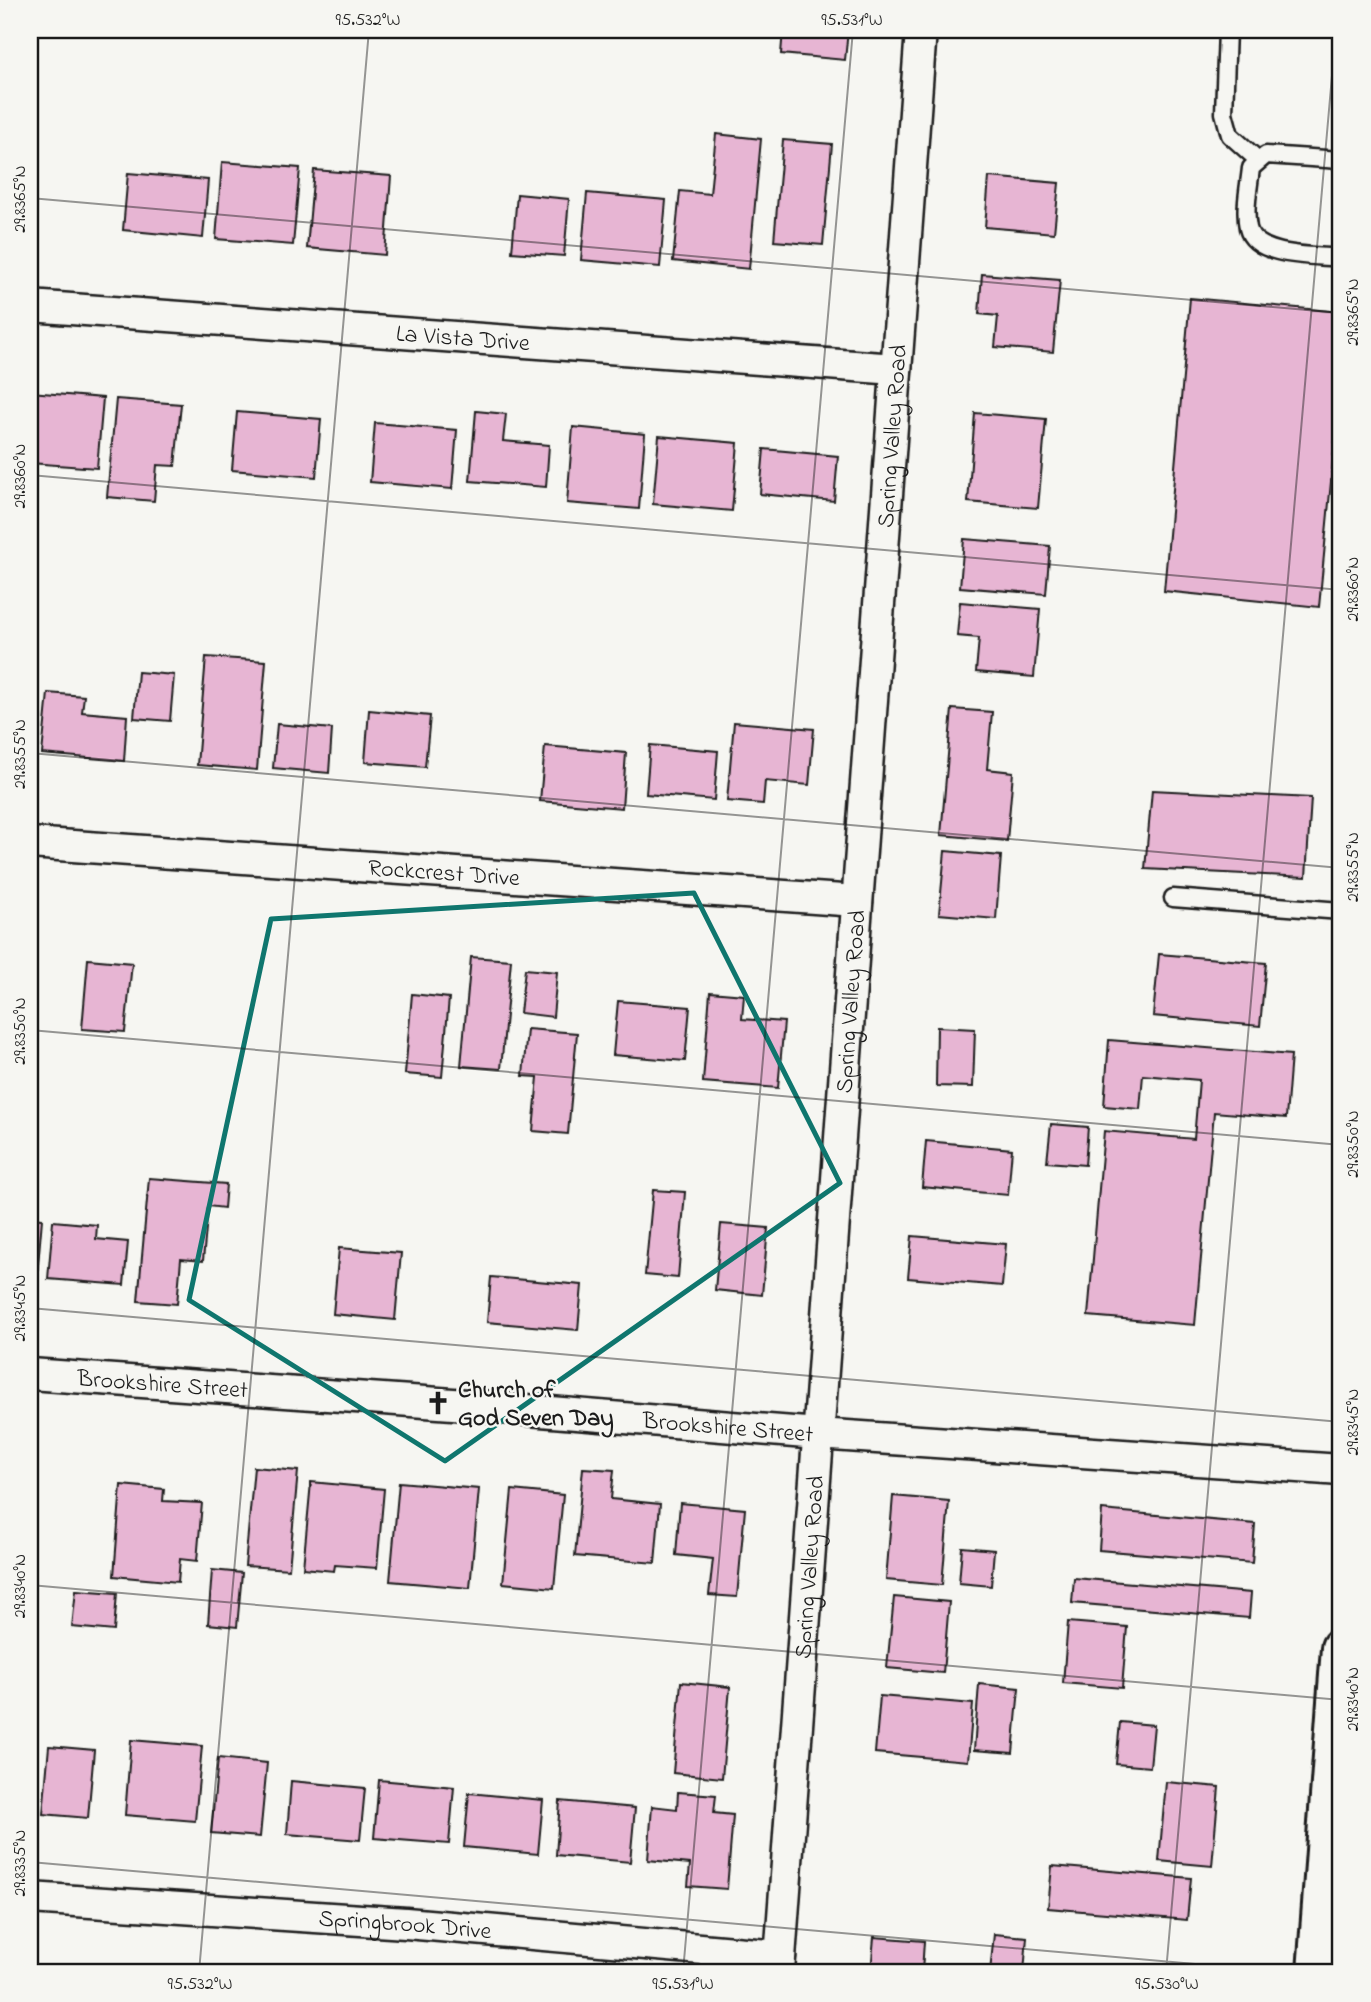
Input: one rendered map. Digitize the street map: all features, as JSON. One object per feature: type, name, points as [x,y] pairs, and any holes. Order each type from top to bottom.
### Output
[{"type":"street","name":"Spring Valley Road","points":[[779,1964],[921,30]]},
{"type":"street","name":"La Vista Drive","points":[[30,306],[897,369]]},
{"type":"street","name":"Rockcrest Drive","points":[[30,843],[857,901]]},
{"type":"street","name":"Brookshire Street","points":[[30,1374],[454,1404],[818,1434],[1341,1470]]},
{"type":"street","points":[[1317,1972],[1333,1860],[1341,1648]]},
{"type":"street","name":"Springbrook Drive","points":[[30,1898],[407,1923],[779,1964]]},
{"type":"lane","points":[[1227,30],[1224,113],[1230,135],[1258,160]]},
{"type":"lane","points":[[1341,160],[1266,155],[1251,168],[1247,216],[1249,231],[1256,243],[1268,250],[1341,258]]},
{"type":"lane","points":[[1173,898],[1341,911]]},
{"type":"highlighted area","points":[[694,893],[840,1183],[445,1461],[189,1300],[271,919]]},
{"type":"building","points":[[783,30],[848,30],[845,60],[781,54]]},
{"type":"building","points":[[716,134],[761,139],[749,269],[673,261],[680,191],[710,194]]},
{"type":"building","points":[[783,140],[832,144],[823,245],[774,241]]},
{"type":"building","points":[[222,162],[300,168],[293,245],[216,239]]},
{"type":"building","points":[[314,170],[391,176],[385,255],[307,248]]},
{"type":"building","points":[[128,173],[208,180],[203,238],[123,230]]},
{"type":"building","points":[[989,177],[1059,183],[1054,233],[985,227]]},
{"type":"building","points":[[587,193],[666,200],[660,267],[581,260]]},
{"type":"building","points":[[517,194],[569,199],[564,256],[512,252]]},
{"type":"building","points":[[982,274],[1060,280],[1053,352],[995,347],[998,316],[979,314]]},
{"type":"building","points":[[1190,298],[1341,312],[1341,377],[1319,607],[1164,591]]},
{"type":"building","points":[[30,392],[103,398],[97,468],[30,463]]},
{"type":"building","points":[[116,399],[181,404],[175,466],[157,465],[154,501],[107,497]]},
{"type":"building","points":[[476,411],[506,414],[503,441],[549,445],[546,487],[470,481]]},
{"type":"building","points":[[237,412],[321,419],[316,477],[232,470]]},
{"type":"building","points":[[975,413],[1046,419],[1038,508],[968,502]]},
{"type":"building","points":[[375,423],[457,430],[452,489],[370,482]]},
{"type":"building","points":[[573,427],[645,434],[639,509],[567,503]]},
{"type":"building","points":[[659,436],[738,443],[732,511],[653,504]]},
{"type":"building","points":[[764,449],[838,456],[834,501],[760,494]]},
{"type":"building","points":[[964,539],[1050,546],[1046,594],[960,587]]},
{"type":"building","points":[[960,602],[1040,609],[1034,677],[976,672],[979,638],[957,636]]},
{"type":"building","points":[[206,657],[266,661],[257,770],[197,765]]},
{"type":"building","points":[[138,672],[174,675],[170,721],[134,718]]},
{"type":"building","points":[[48,693],[84,696],[82,712],[127,716],[124,761],[42,754]]},
{"type":"building","points":[[952,709],[992,712],[987,769],[1013,772],[1007,841],[941,835]]},
{"type":"building","points":[[369,710],[430,716],[425,767],[365,762]]},
{"type":"building","points":[[734,722],[814,729],[809,785],[765,781],[763,804],[727,801]]},
{"type":"building","points":[[277,724],[332,729],[329,773],[273,768]]},
{"type":"building","points":[[650,745],[718,751],[714,800],[646,794]]},
{"type":"building","points":[[545,746],[626,753],[622,808],[540,801]]},
{"type":"building","points":[[1152,790],[1311,798],[1306,877],[1145,869]]},
{"type":"building","points":[[945,851],[1001,856],[996,919],[939,914]]},
{"type":"building","points":[[1159,954],[1266,963],[1260,1026],[1153,1016]]},
{"type":"building","points":[[471,957],[511,960],[501,1069],[461,1066]]},
{"type":"building","points":[[88,959],[132,963],[125,1032],[82,1029]]},
{"type":"building","points":[[525,969],[557,972],[553,1017],[520,1013]]},
{"type":"building","points":[[710,992],[744,995],[742,1019],[784,1022],[778,1088],[703,1082]]},
{"type":"building","points":[[412,994],[449,998],[442,1077],[405,1074]]},
{"type":"building","points":[[618,1001],[690,1007],[685,1061],[613,1055]]},
{"type":"building","points":[[937,1027],[975,1029],[973,1087],[936,1086]]},
{"type":"building","points":[[527,1029],[577,1033],[568,1134],[533,1131],[538,1077],[523,1076]]},
{"type":"building","points":[[1109,1040],[1291,1055],[1286,1118],[1214,1112],[1195,1325],[1088,1316],[1104,1131],[1194,1139],[1199,1080],[1143,1075],[1140,1109],[1104,1106]]},
{"type":"building","points":[[1051,1124],[1088,1127],[1085,1165],[1047,1162]]},
{"type":"building","points":[[926,1141],[1012,1149],[1008,1195],[922,1187]]},
{"type":"building","points":[[149,1178],[226,1184],[224,1208],[208,1206],[203,1261],[181,1259],[177,1304],[138,1301]]},
{"type":"building","points":[[653,1190],[685,1192],[678,1278],[645,1275]]},
{"type":"building","points":[[30,1218],[42,1219],[36,1288],[30,1288]]},
{"type":"building","points":[[53,1221],[97,1225],[96,1239],[128,1242],[124,1285],[48,1279]]},
{"type":"building","points":[[721,1224],[768,1228],[762,1295],[715,1290]]},
{"type":"building","points":[[912,1236],[1006,1244],[1002,1286],[908,1278]]},
{"type":"building","points":[[339,1248],[401,1253],[395,1320],[333,1314]]},
{"type":"building","points":[[491,1277],[582,1285],[578,1330],[487,1322]]},
{"type":"building","points":[[254,1467],[298,1471],[289,1569],[245,1566]]},
{"type":"building","points":[[583,1468],[614,1470],[611,1499],[660,1504],[655,1563],[575,1556]]},
{"type":"building","points":[[311,1482],[384,1489],[377,1568],[335,1565],[334,1571],[303,1568]]},
{"type":"building","points":[[399,1482],[479,1489],[470,1588],[390,1581]]},
{"type":"building","points":[[121,1485],[164,1489],[163,1501],[202,1503],[197,1561],[180,1559],[178,1582],[114,1576]]},
{"type":"building","points":[[512,1490],[563,1495],[554,1588],[503,1583]]},
{"type":"building","points":[[893,1496],[949,1501],[942,1585],[886,1580]]},
{"type":"building","points":[[680,1503],[745,1509],[737,1597],[709,1595],[713,1559],[676,1555]]},
{"type":"building","points":[[1102,1510],[1255,1524],[1252,1563],[1099,1550]]},
{"type":"building","points":[[962,1547],[994,1550],[991,1586],[959,1583]]},
{"type":"building","points":[[212,1570],[242,1573],[237,1627],[208,1624]]},
{"type":"building","points":[[1074,1578],[1251,1593],[1249,1618],[1072,1603]]},
{"type":"building","points":[[76,1590],[117,1593],[114,1631],[72,1627]]},
{"type":"building","points":[[894,1597],[949,1602],[943,1673],[887,1668]]},
{"type":"building","points":[[1068,1622],[1127,1627],[1122,1688],[1063,1683]]},
{"type":"building","points":[[681,1682],[730,1687],[722,1778],[673,1773]]},
{"type":"building","points":[[979,1684],[1019,1688],[1013,1753],[974,1750]]},
{"type":"building","points":[[880,1696],[973,1704],[968,1761],[875,1753]]},
{"type":"building","points":[[1120,1722],[1154,1725],[1150,1767],[1116,1764]]},
{"type":"building","points":[[131,1740],[202,1746],[195,1821],[125,1815]]},
{"type":"building","points":[[49,1746],[94,1750],[88,1818],[43,1814]]},
{"type":"building","points":[[218,1758],[267,1763],[260,1837],[211,1833]]},
{"type":"building","points":[[379,1780],[454,1787],[449,1844],[374,1838]]},
{"type":"building","points":[[291,1781],[365,1788],[360,1840],[287,1834]]},
{"type":"building","points":[[1166,1782],[1219,1787],[1212,1866],[1159,1861]]},
{"type":"building","points":[[678,1792],[716,1795],[714,1813],[733,1815],[727,1889],[688,1886],[690,1864],[648,1860],[652,1806],[677,1809]]},
{"type":"building","points":[[469,1793],[543,1800],[538,1854],[464,1847]]},
{"type":"building","points":[[560,1801],[635,1808],[630,1862],[556,1855]]},
{"type":"building","points":[[1052,1866],[1191,1878],[1187,1920],[1048,1908]]},
{"type":"building","points":[[994,1934],[1027,1937],[1024,1972],[990,1972]]},
{"type":"building","points":[[874,1937],[924,1941],[922,1972],[871,1972]]},
{"type":"place","name":"Church of God Seven Day","points":[[438,1403]]}]
